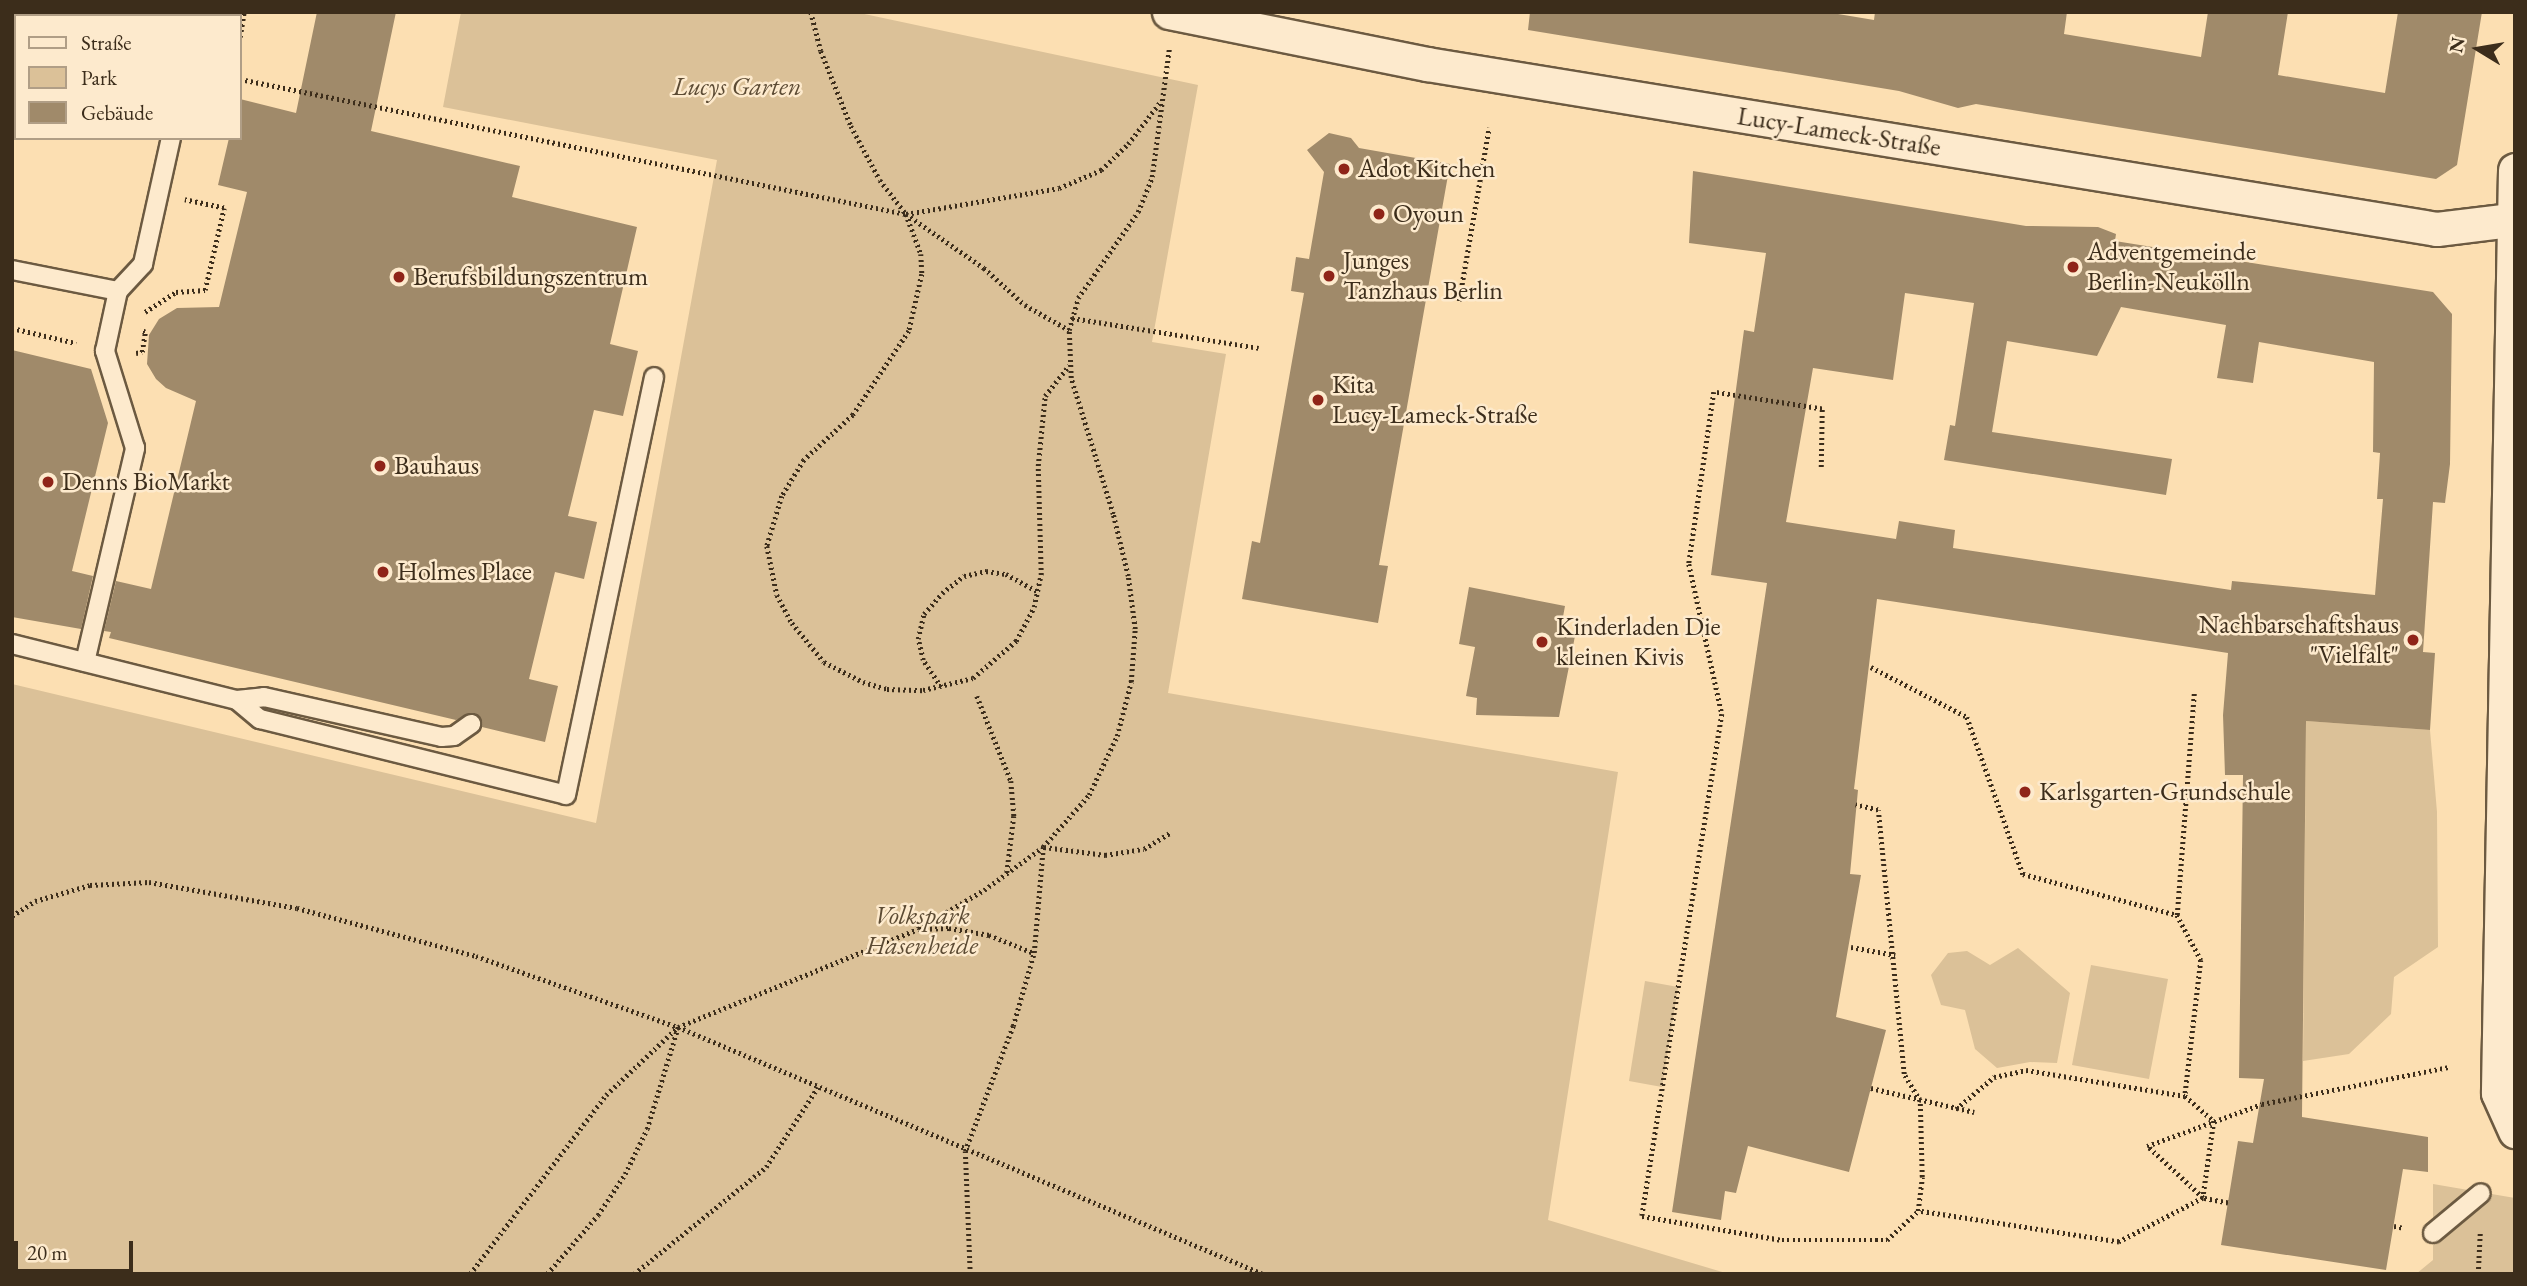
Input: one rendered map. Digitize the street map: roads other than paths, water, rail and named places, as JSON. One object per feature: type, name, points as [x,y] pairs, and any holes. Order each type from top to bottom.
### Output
[{"type":"street","name":"Lucy-Lameck-Straße","points":[[1172,13],[1427,64],[2437,229],[2511,220]]},
{"type":"street","points":[[2514,1131],[2498,1093],[2510,529],[2511,220],[2515,170]]},
{"type":"lane","points":[[85,662],[135,448],[106,351],[118,291],[143,264],[171,140]]},
{"type":"lane","points":[[12,270],[118,291]]},
{"type":"lane","points":[[237,700],[260,719],[566,795],[654,377]]},
{"type":"lane","points":[[12,644],[237,700],[264,697],[442,737],[454,736],[471,724]]},
{"type":"lane","points":[[2433,1233],[2482,1193]]},
{"type":"place","name":"Adot Kitchen","points":[[1344,169]]},
{"type":"place","name":"Oyoun","points":[[1379,214]]},
{"type":"place","name":"Adventgemeinde Berlin-Neukölln","points":[[2073,267]]},
{"type":"place","name":"Junges Tanzhaus Berlin","points":[[1329,276]]},
{"type":"place","name":"Berufsbildungszentrum","points":[[399,277]]},
{"type":"place","name":"Kita Lucy-Lameck-Straße","points":[[1318,400]]},
{"type":"place","name":"Bauhaus","points":[[380,466]]},
{"type":"place","name":"Denns BioMarkt","points":[[48,482]]},
{"type":"place","name":"Holmes Place","points":[[383,572]]},
{"type":"place","name":"Nachbarschaftshaus \"Vielfalt\"","points":[[2413,640]]},
{"type":"place","name":"Kinderladen Die kleinen Kivis","points":[[1542,642]]},
{"type":"place","name":"Karlsgarten-Grundschule","points":[[2025,792]]},
{"type":"park label","name":"Lucys Garten","points":[[737,87]]},
{"type":"park label","name":"Volkspark Hasenheide","points":[[922,931]]}]
